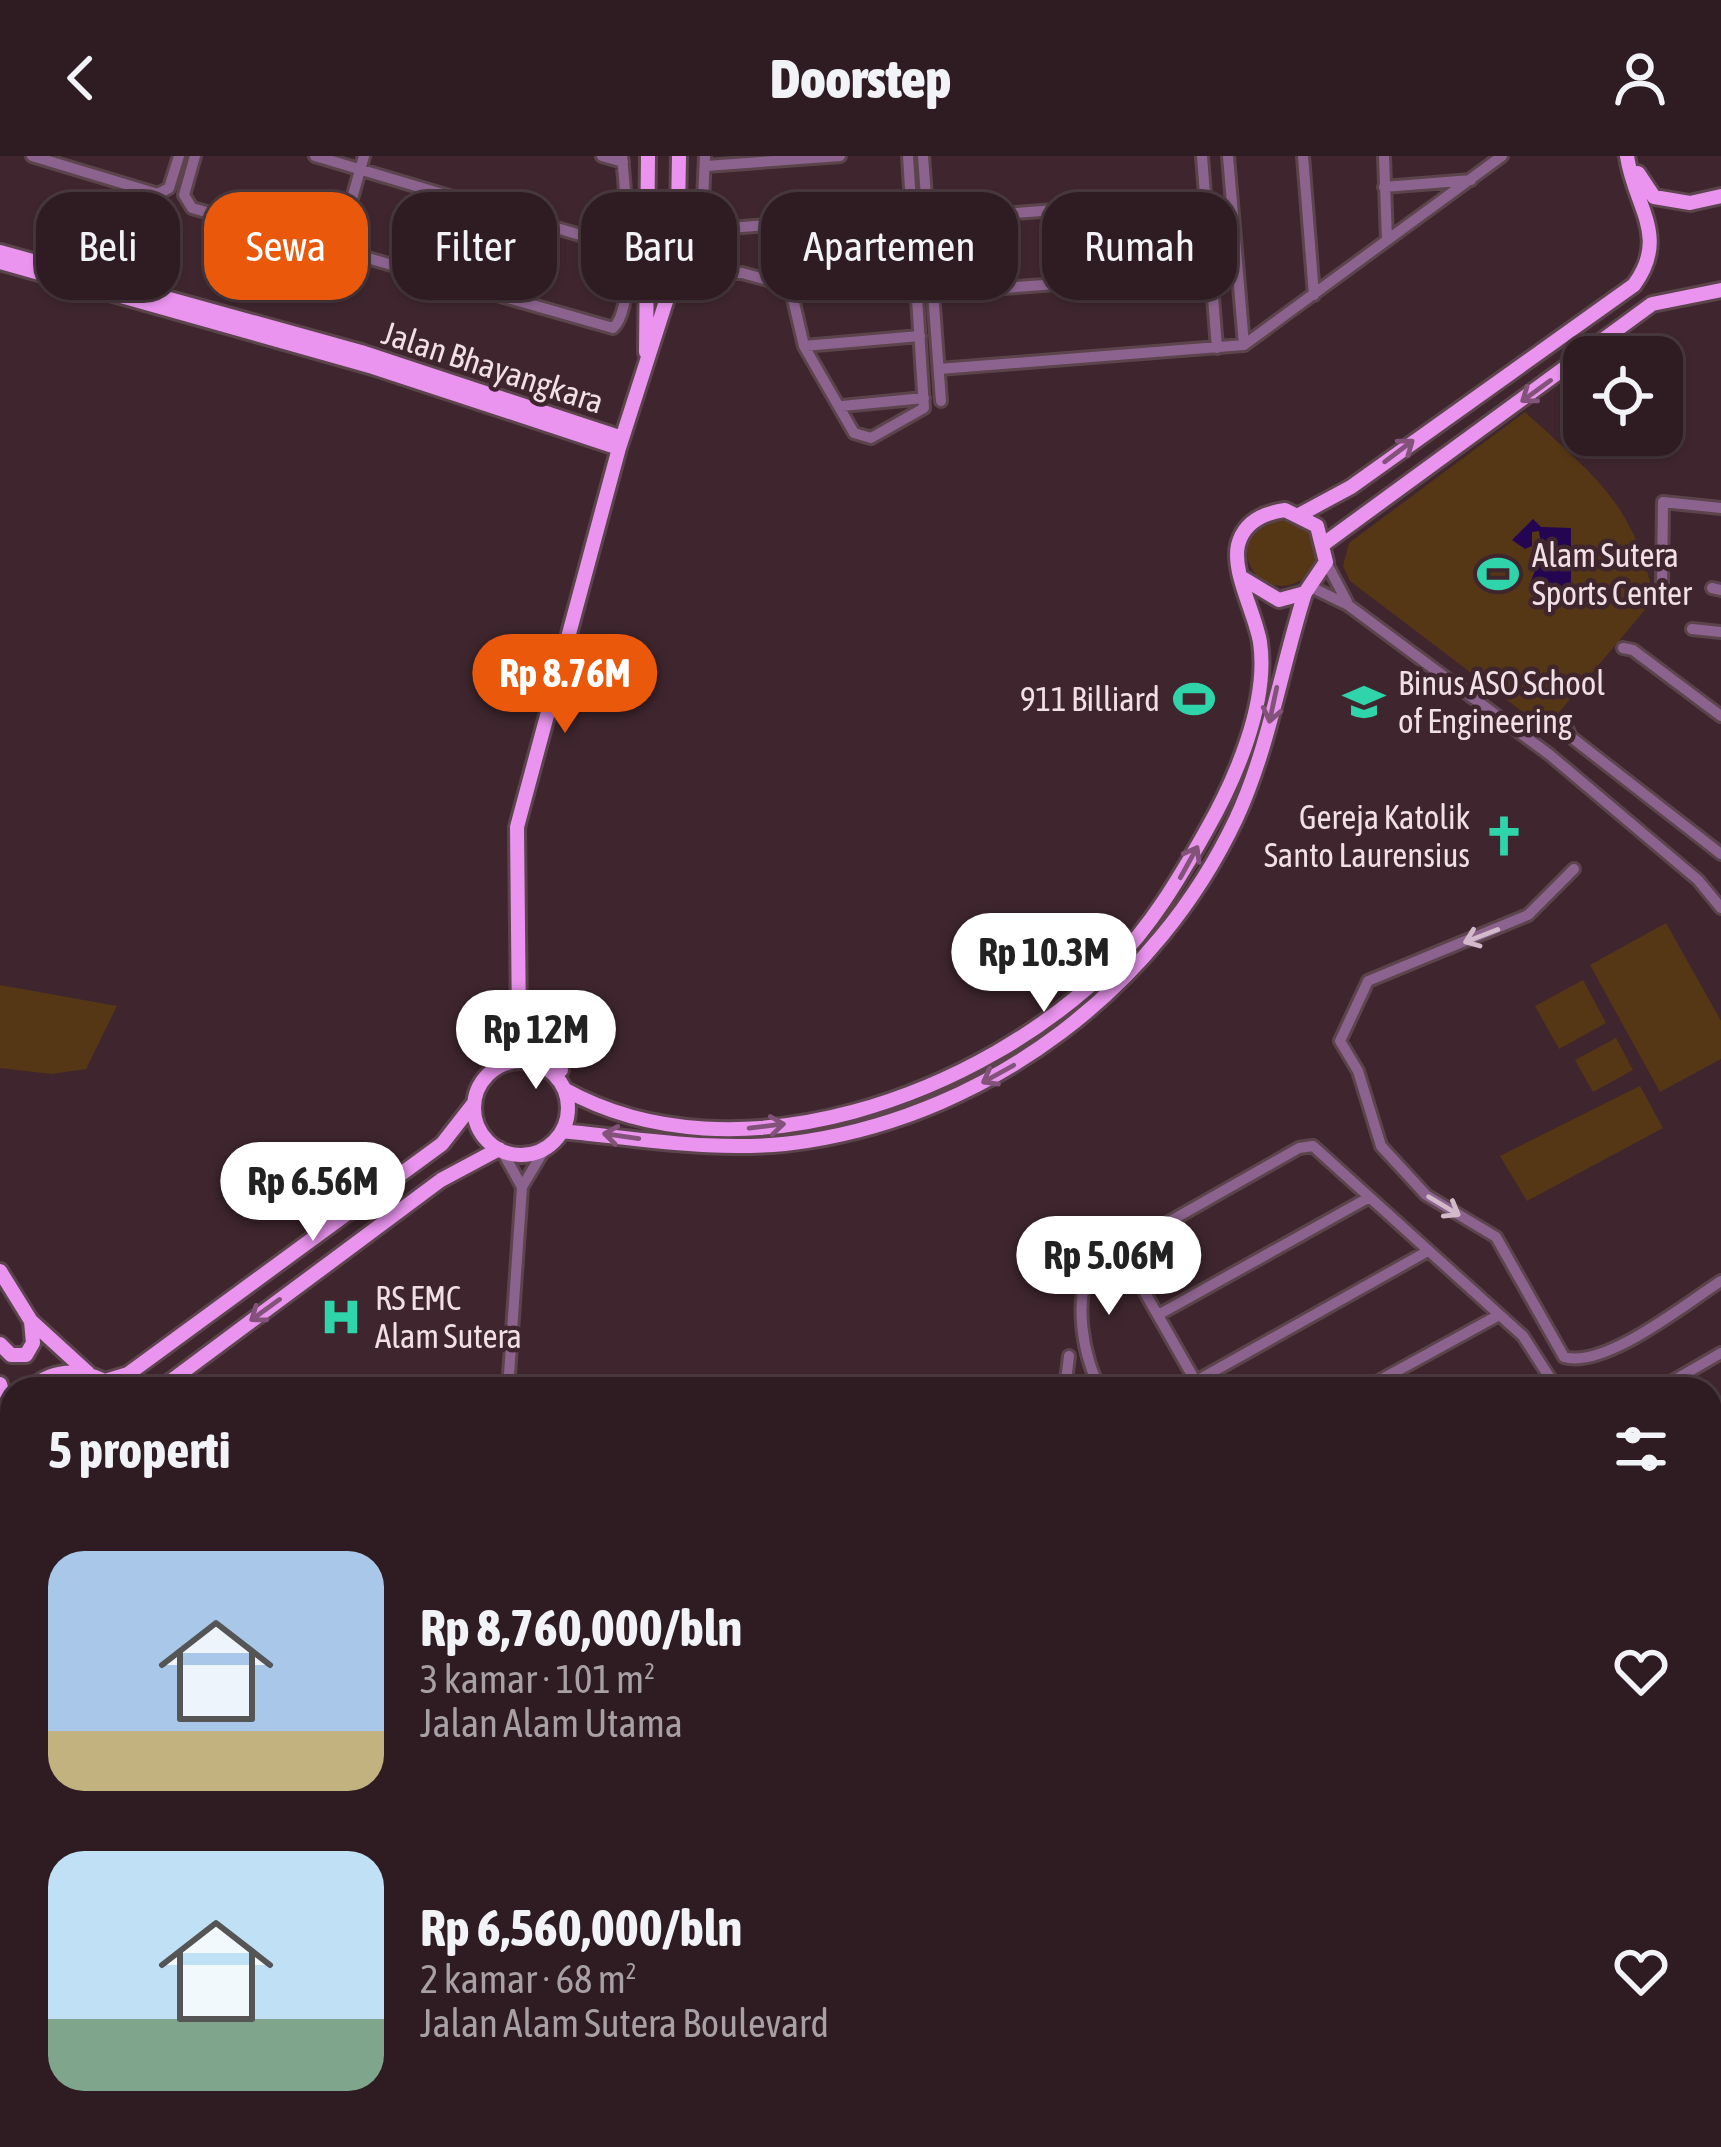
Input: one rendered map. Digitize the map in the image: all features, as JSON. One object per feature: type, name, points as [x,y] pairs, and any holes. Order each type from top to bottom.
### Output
[{"type":"main road","points":[[646,357],[648,156]]},
{"type":"main road","points":[[135,1377],[442,1144],[474,1103],[484,1078],[507,1063],[519,1027],[517,827],[621,443],[676,267],[679,156]]},
{"type":"main road","points":[[1631,156],[1654,197],[1690,202],[1721,196]]},
{"type":"main road","points":[[507,1063],[547,1068],[564,1089],[625,1117],[711,1130],[776,1125],[909,1095],[957,1074],[1067,1004],[1148,924],[1179,879],[1234,776],[1256,698],[1261,649],[1238,548],[1243,532],[1269,512],[1301,514],[1338,496],[1634,285],[1645,269],[1652,231],[1631,156]]},
{"type":"main road","name":"Jalan Bhayangkara","points":[[0,252],[362,352],[621,443]]},
{"type":"main road","name":"Jalan Bhayangkara","points":[[0,262],[621,443]]},
{"type":"main road","points":[[1325,544],[1665,298],[1721,290]]},
{"type":"main road","points":[[1665,298],[1721,304]]},
{"type":"main road","points":[[1338,496],[1323,518],[1325,526],[1350,524]]},
{"type":"main road","points":[[562,1131],[687,1144],[816,1140],[894,1120],[957,1096],[1005,1071],[1074,1023],[1167,929],[1219,853],[1265,742],[1285,651],[1309,590],[1326,562],[1325,544],[1316,526],[1301,514]]},
{"type":"main road","points":[[1244,579],[1265,596],[1292,598],[1309,590]]},
{"type":"main road","points":[[519,1027],[592,1105]]},
{"type":"main road","points":[[474,1103],[479,1130],[501,1150],[517,1154],[546,1148],[562,1131],[568,1103],[564,1089]]},
{"type":"main road","points":[[176,1377],[441,1180],[501,1150]]},
{"type":"main road","points":[[0,1271],[31,1321],[95,1377]]},
{"type":"main road","points":[[0,1344],[11,1355],[26,1355],[33,1343],[31,1321]]},
{"type":"main road","points":[[49,1377],[88,1373]]},
{"type":"street","points":[[32,156],[158,194],[167,192],[178,156]]},
{"type":"street","points":[[195,156],[184,195],[192,208],[204,211]]},
{"type":"street","points":[[316,156],[581,235]]},
{"type":"street","points":[[354,192],[364,156]]},
{"type":"street","points":[[602,156],[622,159],[624,192]]},
{"type":"street","points":[[706,192],[706,161],[841,156]]},
{"type":"street","points":[[908,156],[910,192]]},
{"type":"street","points":[[923,156],[926,192]]},
{"type":"street","points":[[1202,156],[1205,192]]},
{"type":"street","points":[[1228,156],[1244,345]]},
{"type":"street","points":[[1303,156],[1314,296]]},
{"type":"street","points":[[1384,156],[1387,240]]},
{"type":"street","points":[[939,369],[1244,345],[1502,156]]},
{"type":"street","points":[[1384,187],[1471,179]]},
{"type":"street","points":[[368,257],[603,327],[613,328],[621,320],[623,300]]},
{"type":"street","points":[[794,300],[819,378],[842,406],[854,433],[871,438],[920,414],[924,398],[918,300]]},
{"type":"street","points":[[934,300],[941,401]]},
{"type":"street","points":[[1213,300],[1217,348]]},
{"type":"street","points":[[805,346],[920,336]]},
{"type":"street","points":[[842,406],[924,398]]},
{"type":"street","points":[[1662,587],[1664,502],[1721,508]]},
{"type":"street","points":[[1326,562],[1348,605]]},
{"type":"street","points":[[1309,590],[1348,605],[1550,755],[1698,880],[1721,908]]},
{"type":"street","points":[[1692,629],[1721,632]]},
{"type":"street","points":[[1623,648],[1633,650],[1721,716]]},
{"type":"street","points":[[1565,724],[1571,736],[1721,854]]},
{"type":"street","points":[[1574,869],[1528,915],[1368,981],[1340,1036],[1342,1046],[1358,1070],[1386,1153],[1426,1195],[1496,1237],[1564,1357],[1585,1360],[1617,1347],[1721,1281]]},
{"type":"street","points":[[1094,1377],[1086,1362],[1086,1280],[1093,1265],[1299,1148],[1313,1146],[1534,1348],[1550,1377]]},
{"type":"street","points":[[509,1377],[522,1187],[546,1148]]},
{"type":"street","points":[[501,1150],[522,1187]]},
{"type":"street","points":[[1158,1315],[1368,1198]]},
{"type":"street","points":[[1120,1249],[1192,1377]]},
{"type":"street","points":[[1212,1377],[1428,1251]]},
{"type":"street","points":[[1386,1377],[1499,1315]]},
{"type":"street","points":[[1680,1377],[1721,1353]]},
{"type":"street","points":[[1067,1377],[1070,1357]]},
{"type":"shaded area","name":"Alam Sutera Sports Center","points":[[1525,412],[1563,448],[1563,456],[1572,456],[1591,474],[1623,514],[1646,566],[1654,599],[1545,729],[1350,581],[1343,566],[1349,543]]},
{"type":"shaded area","points":[[1282,516],[1307,526],[1317,551],[1307,576],[1282,586],[1257,576],[1247,551],[1257,526]]},
{"type":"shaded area","points":[[1533,519],[1541,527],[1571,528],[1571,599],[1537,598],[1531,581],[1539,560],[1533,550],[1541,544],[1539,531],[1532,532],[1532,546],[1525,549],[1512,540]]},
{"type":"shaded area","points":[[1666,923],[1721,1021],[1721,1059],[1660,1092],[1590,965]]},
{"type":"shaded area","points":[[1583,980],[1606,1023],[1559,1049],[1535,1006]]},
{"type":"shaded area","points":[[0,985],[117,1006],[86,1069],[52,1074],[0,1068]]},
{"type":"shaded area","points":[[1616,1038],[1633,1070],[1593,1092],[1575,1060]]},
{"type":"shaded area","points":[[1640,1086],[1663,1128],[1527,1201],[1500,1156]]},
{"type":"place","name":"Alam Sutera Sports Center","points":[[1498,574]]},
{"type":"place","name":"911 Billiard","points":[[1194,699]]},
{"type":"place","name":"Binus ASO School of Engineering","points":[[1364,702]]},
{"type":"place","name":"Gereja Katolik Santo Laurensius","points":[[1504,836]]},
{"type":"place","name":"RS EMC Alam Sutera","points":[[341,1317]]}]
